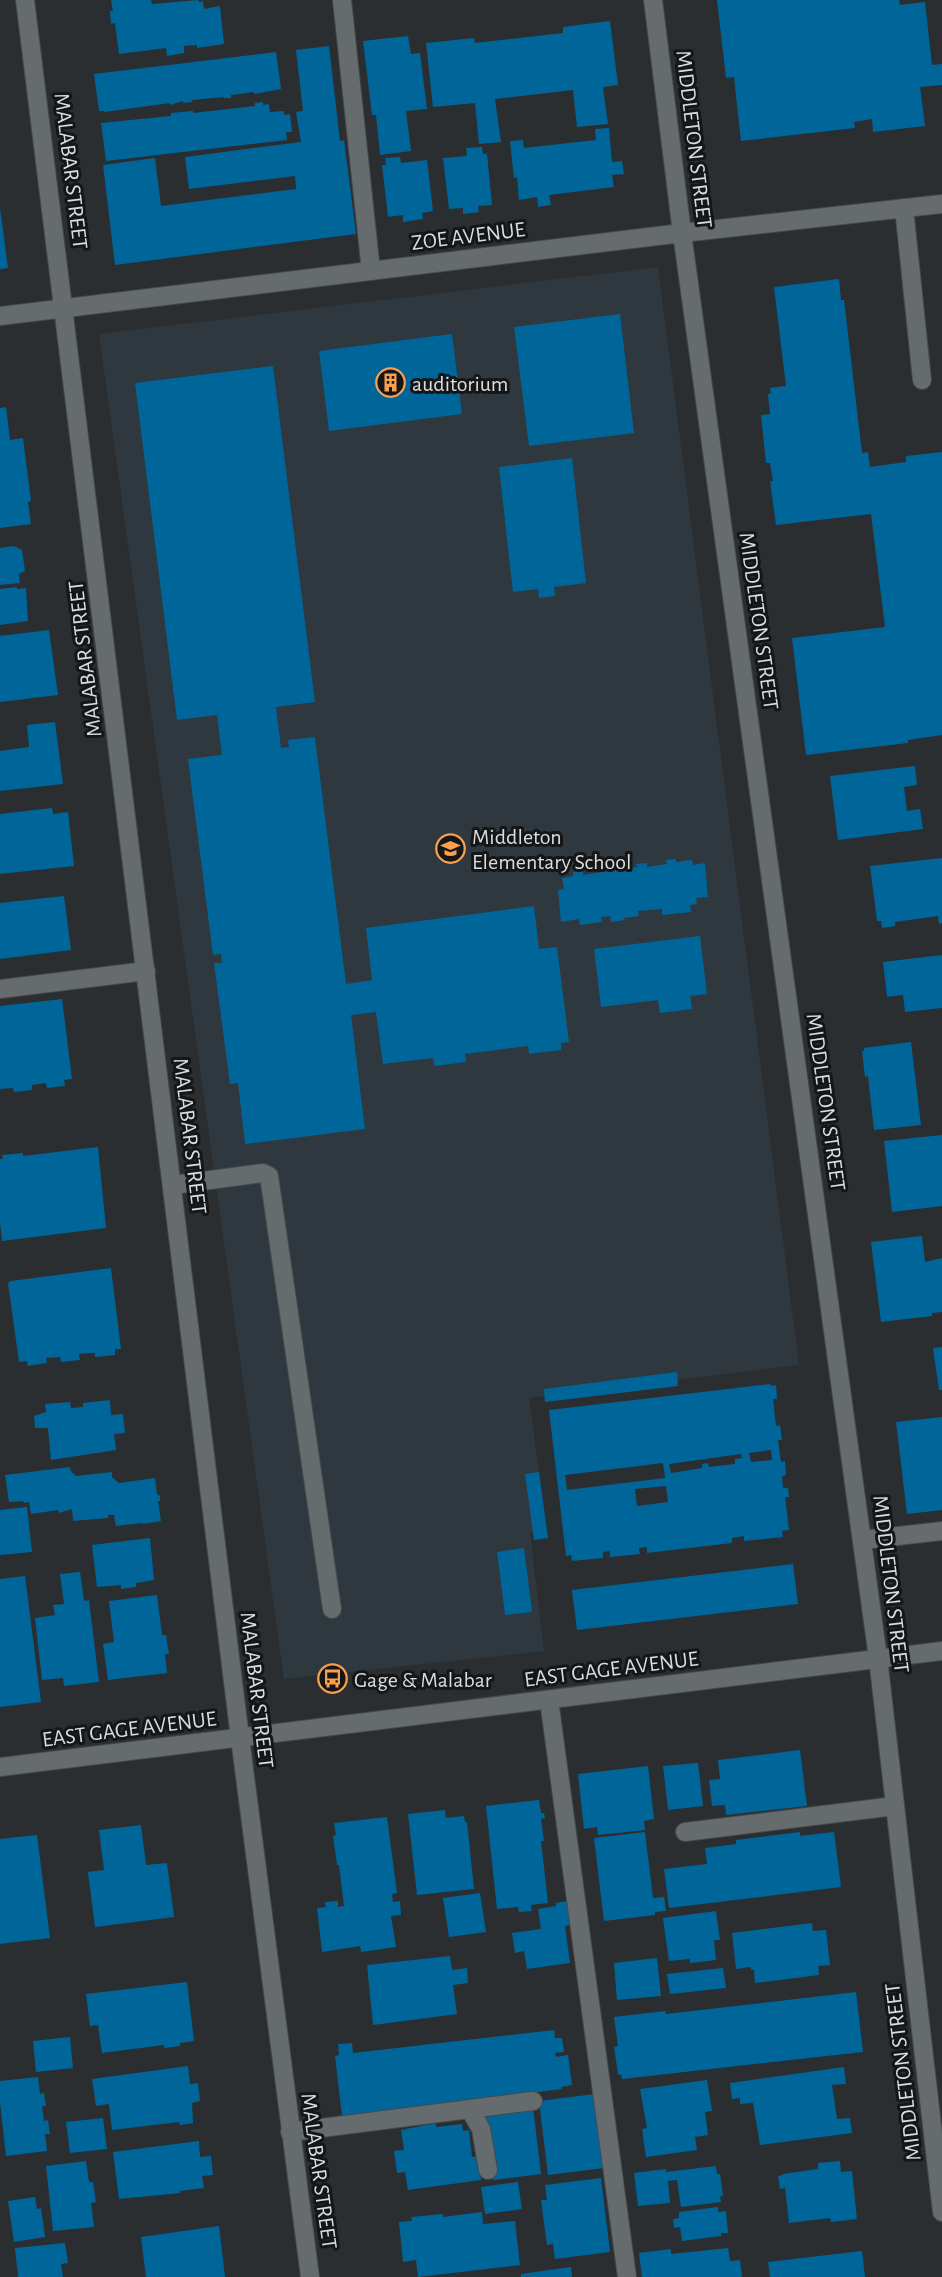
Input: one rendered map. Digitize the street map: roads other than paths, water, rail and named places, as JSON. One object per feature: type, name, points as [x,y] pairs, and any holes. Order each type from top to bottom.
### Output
[{"type":"street","name":"MALABAR STREET","points":[[25,0],[65,308],[240,1738],[310,2277]]},
{"type":"street","points":[[342,0],[371,271]]},
{"type":"street","name":"MIDDLETON STREET","points":[[653,0],[682,233],[863,1540],[942,2212]]},
{"type":"street","name":"ZOE AVENUE","points":[[0,316],[682,233],[942,204]]},
{"type":"street","points":[[904,208],[922,380]]},
{"type":"street","points":[[0,989],[146,971]]},
{"type":"street","points":[[173,1185],[263,1173],[269,1176],[332,1609]]},
{"type":"street","points":[[863,1540],[942,1531]]},
{"type":"street","name":"EAST GAGE AVENUE","points":[[0,1767],[942,1651]]},
{"type":"street","points":[[549,1700],[627,2277]]},
{"type":"street","points":[[685,1832],[895,1806]]},
{"type":"street","points":[[290,2132],[532,2101]]},
{"type":"street","points":[[470,2110],[481,2129],[488,2170]]},
{"type":"place","name":"auditorium","points":[[391,383]]},
{"type":"place","name":"Middleton Elementary School","points":[[451,849]]},
{"type":"place","name":"Gage & Malabar","points":[[333,1679]]}]
